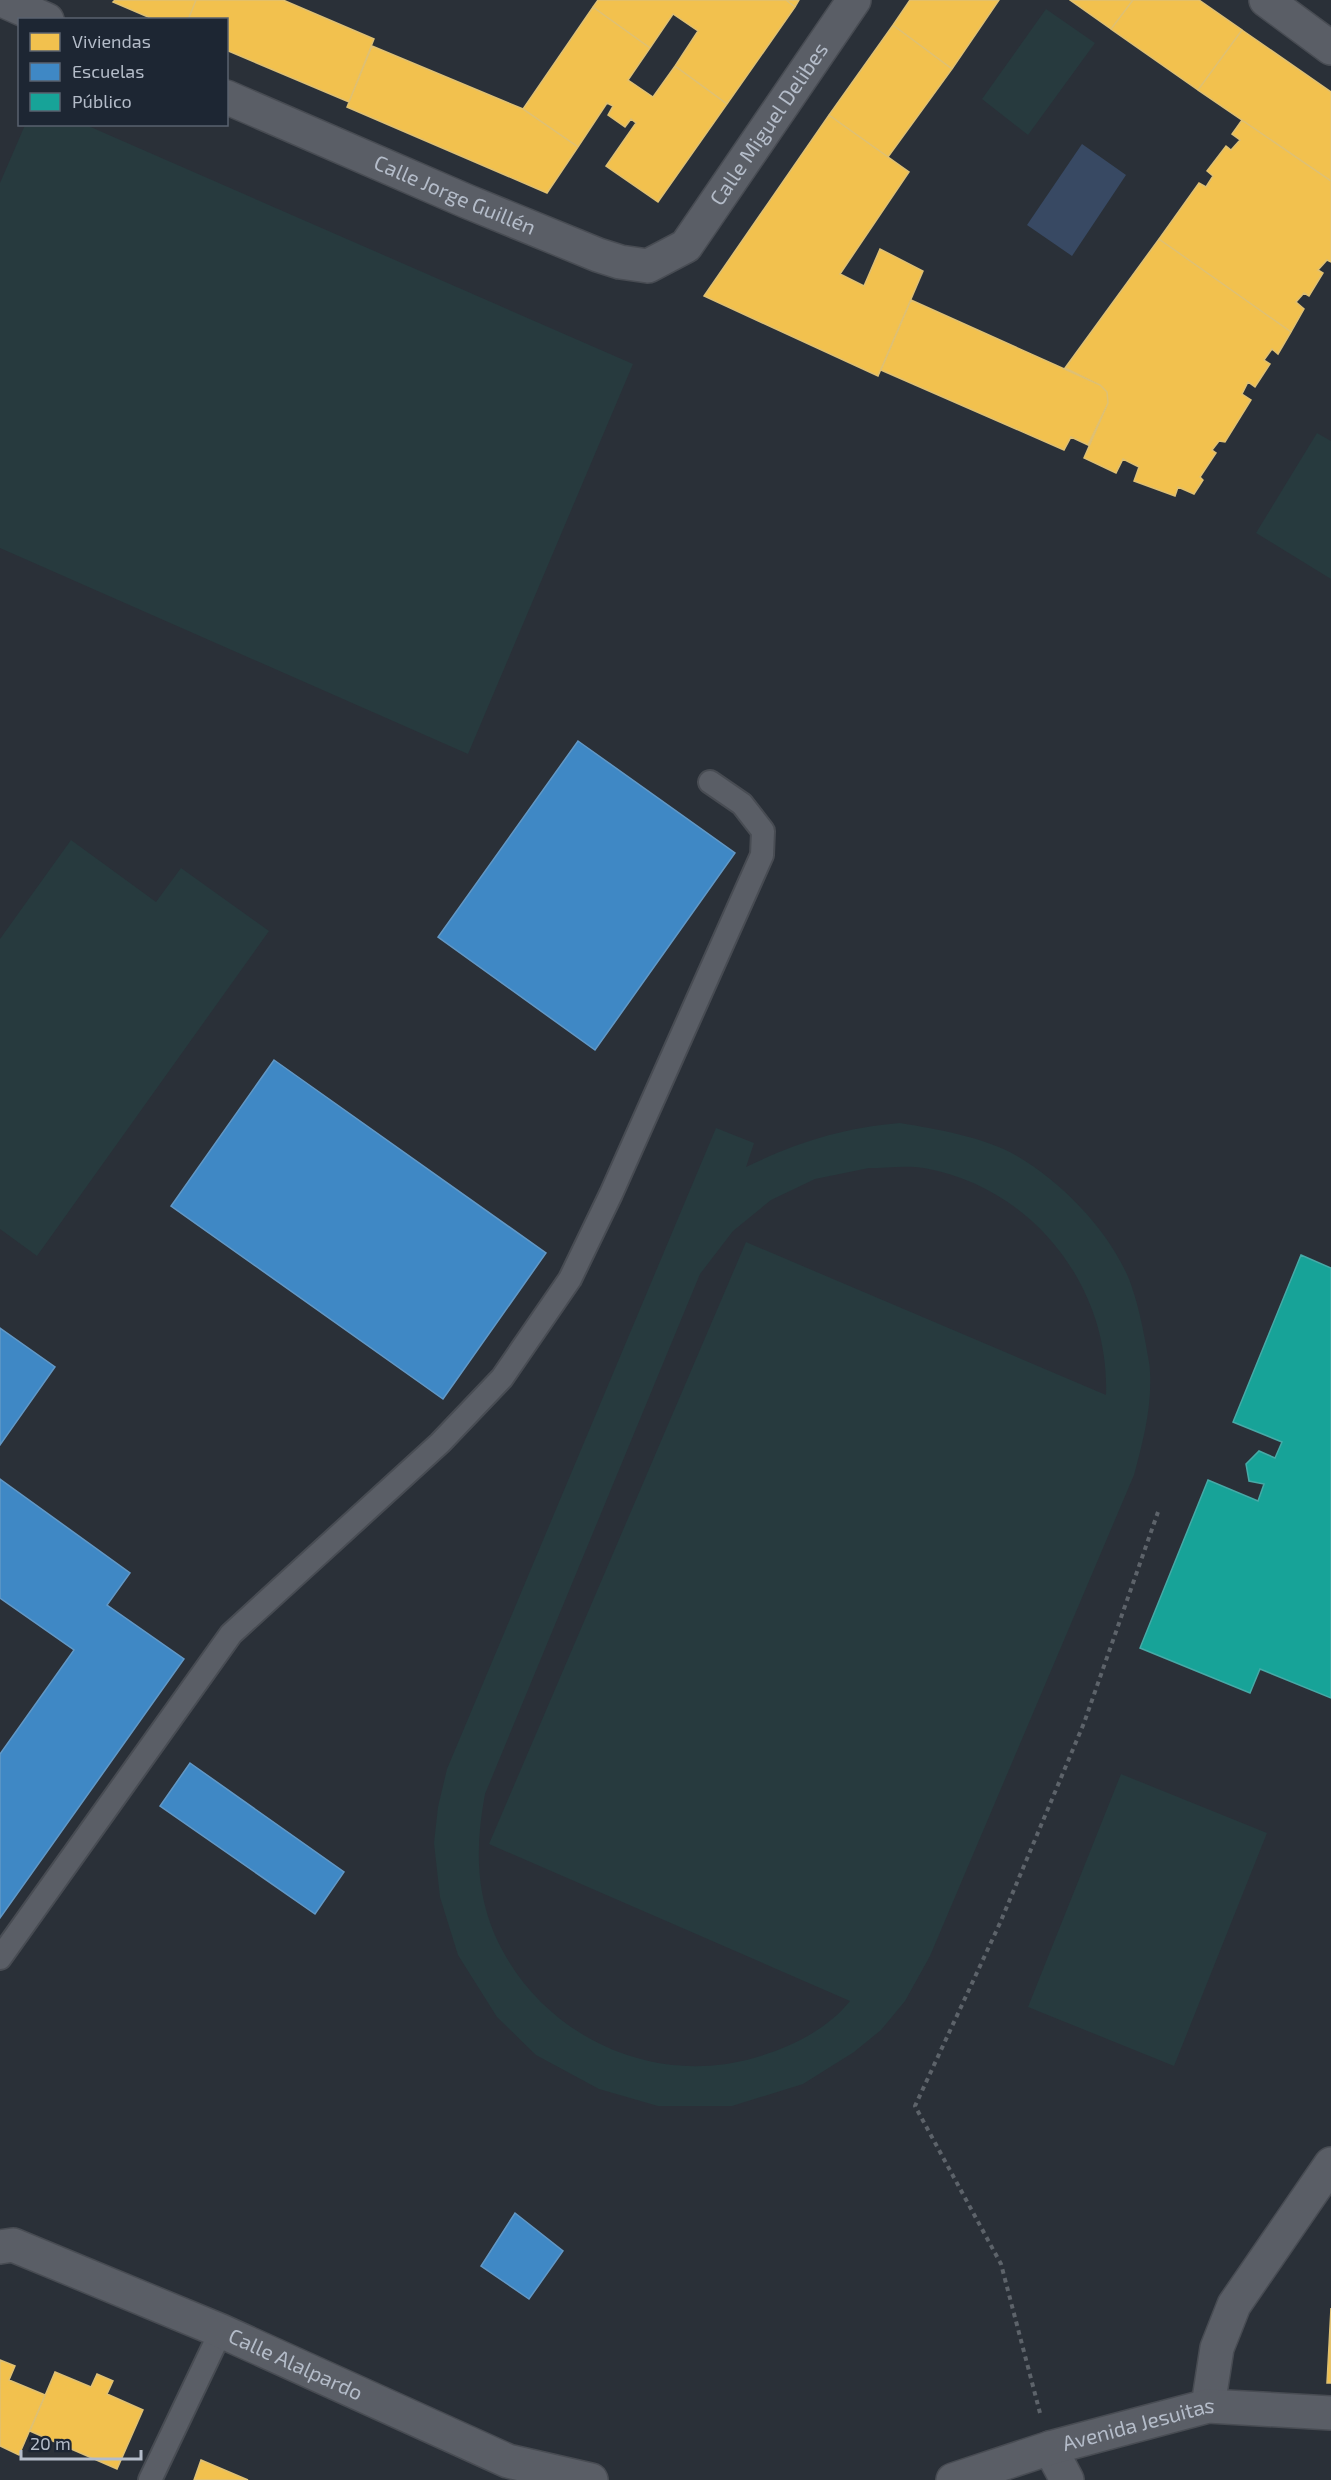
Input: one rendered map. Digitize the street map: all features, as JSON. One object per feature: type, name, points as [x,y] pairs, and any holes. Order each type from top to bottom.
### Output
[{"type":"street","points":[[2,0],[42,18]]},
{"type":"street","name":"Calle Miguel Delibes","points":[[686,246],[854,0]]},
{"type":"street","points":[[1266,0],[1331,48]]},
{"type":"street","name":"Calle Jorge Guillén","points":[[228,98],[466,201],[598,255],[648,266],[686,246]]},
{"type":"street","points":[[1214,2406],[1217,2348],[1234,2305],[1331,2164]]},
{"type":"street","name":"Calle Alalpardo","points":[[0,2247],[13,2245],[221,2331],[508,2461],[591,2480]]},
{"type":"street","name":"Avenida Jesuitas","points":[[953,2480],[1046,2434],[1214,2406],[1330,2414]]},
{"type":"street","points":[[1046,2434],[1067,2480]]},
{"type":"lane","points":[[0,1958],[231,1634],[440,1443],[502,1378],[570,1279],[611,1194],[762,855],[764,831],[742,804],[710,782]]},
{"type":"lane","points":[[150,2480],[221,2331]]},
{"type":"path","points":[[1046,2434],[1000,2264],[915,2106],[1000,1923],[1084,1723],[1158,1512]]},
{"type":"green space","points":[[1046,9],[1095,43],[1028,135],[982,99]]},
{"type":"green space","points":[[25,126],[88,126],[633,364],[468,754],[0,548],[0,183]]},
{"type":"green space","points":[[1317,433],[1331,441],[1331,579],[1256,533]]},
{"type":"green space","points":[[71,840],[156,902],[181,868],[269,931],[37,1256],[0,1229],[0,939]]},
{"type":"green space","points":[[900,1123],[929,1128],[975,1139],[1004,1149],[1051,1179],[1097,1226],[1129,1279],[1141,1320],[1150,1372],[1150,1398],[1144,1437],[1134,1475],[930,1956],[905,2001],[881,2030],[854,2052],[803,2084],[732,2106],[658,2106],[599,2089],[536,2055],[497,2017],[458,1955],[440,1897],[434,1843],[438,1807],[447,1769],[716,1128],[754,1143],[746,1167],[802,1143],[879,1125]],"holes":[[[917,1167],[963,1179],[999,1196],[1030,1219],[1057,1248],[1079,1280],[1094,1316],[1104,1355],[1106,1395],[746,1242],[489,1844],[850,2001],[830,2021],[806,2037],[754,2058],[714,2065],[675,2065],[637,2058],[601,2044],[567,2024],[538,1999],[513,1968],[494,1933],[480,1881],[480,1829],[485,1794],[700,1274],[733,1231],[771,1200],[815,1179],[869,1168]]]},
{"type":"green space","points":[[1121,1774],[1267,1833],[1174,2066],[1028,2007]]},
{"type":"water","points":[[1082,144],[1126,175],[1072,256],[1027,225]]},
{"type":"building: Viviendas","points":[[115,0],[196,0],[189,18],[150,18],[113,2]]},
{"type":"building: Viviendas","points":[[196,0],[283,0],[374,39],[349,102],[228,51],[228,18],[189,18]]},
{"type":"building: Viviendas","points":[[598,0],[786,0],[795,7],[727,104],[675,66],[698,31],[673,14],[650,48],[593,7]]},
{"type":"building: Viviendas","points":[[786,0],[799,0],[795,7]]},
{"type":"building: Viviendas","points":[[910,0],[999,0],[952,69],[893,25]]},
{"type":"building: Viviendas","points":[[1070,0],[1133,0],[1111,29]]},
{"type":"building: Viviendas","points":[[1133,0],[1199,0],[1242,30],[1198,90],[1111,29]]},
{"type":"building: Viviendas","points":[[593,7],[650,48],[628,80],[653,97],[675,66],[727,104],[658,202],[606,166],[636,123],[631,119],[625,127],[608,115],[613,106],[607,103],[578,147],[523,109]]},
{"type":"building: Viviendas","points":[[893,25],[952,69],[888,157],[829,115]]},
{"type":"building: Viviendas","points":[[1242,30],[1331,92],[1331,181],[1198,90]]},
{"type":"building: Viviendas","points":[[372,46],[523,109],[578,147],[547,193],[347,107]]},
{"type":"building: Viviendas","points":[[829,115],[909,172],[840,274],[864,286],[880,249],[923,271],[878,376],[704,296]]},
{"type":"building: Viviendas","points":[[1242,120],[1331,181],[1331,262],[1327,260],[1318,270],[1323,273],[1309,296],[1304,293],[1296,302],[1304,309],[1291,332],[1159,239],[1199,183],[1206,187],[1213,176],[1207,171],[1226,146],[1231,150],[1240,140],[1232,134]]},
{"type":"building: Viviendas","points":[[1159,239],[1291,332],[1278,354],[1272,349],[1264,360],[1270,364],[1255,387],[1248,382],[1242,394],[1251,400],[1225,442],[1219,441],[1212,450],[1216,453],[1200,477],[1203,480],[1194,494],[1178,487],[1175,496],[1134,481],[1139,467],[1123,459],[1116,473],[1084,458],[1108,403],[1107,392],[1100,385],[1065,368]]},
{"type":"building: Viviendas","points":[[911,300],[1100,385],[1107,392],[1108,403],[1088,445],[1071,437],[1064,450],[881,370]]},
{"type":"building: Viviendas","points":[[1331,2308],[1331,2383],[1327,2383]]},
{"type":"building: Viviendas","points":[[0,2360],[15,2366],[9,2380],[45,2395],[19,2455],[0,2446]]},
{"type":"building: Viviendas","points":[[55,2372],[91,2387],[97,2374],[113,2381],[107,2394],[143,2410],[117,2469],[30,2431]]},
{"type":"building: Viviendas","points":[[201,2460],[248,2480],[194,2480]]},
{"type":"building: Escuelas","points":[[578,741],[735,853],[595,1050],[438,937]]},
{"type":"building: Escuelas","points":[[274,1060],[546,1253],[443,1399],[171,1206]]},
{"type":"building: Escuelas","points":[[0,1328],[55,1367],[0,1445]]},
{"type":"building: Escuelas","points":[[0,1479],[130,1573],[107,1605],[184,1659],[0,1918],[0,1754],[74,1650],[0,1598]]},
{"type":"building: Escuelas","points":[[190,1763],[344,1872],[315,1914],[160,1806]]},
{"type":"building: Escuelas","points":[[515,2213],[563,2251],[529,2299],[481,2266]]},
{"type":"building: Público","points":[[1301,1255],[1331,1268],[1331,1698],[1260,1669],[1250,1693],[1140,1648],[1208,1480],[1258,1501],[1264,1484],[1249,1481],[1246,1464],[1259,1451],[1275,1458],[1282,1442],[1233,1422]]}]
